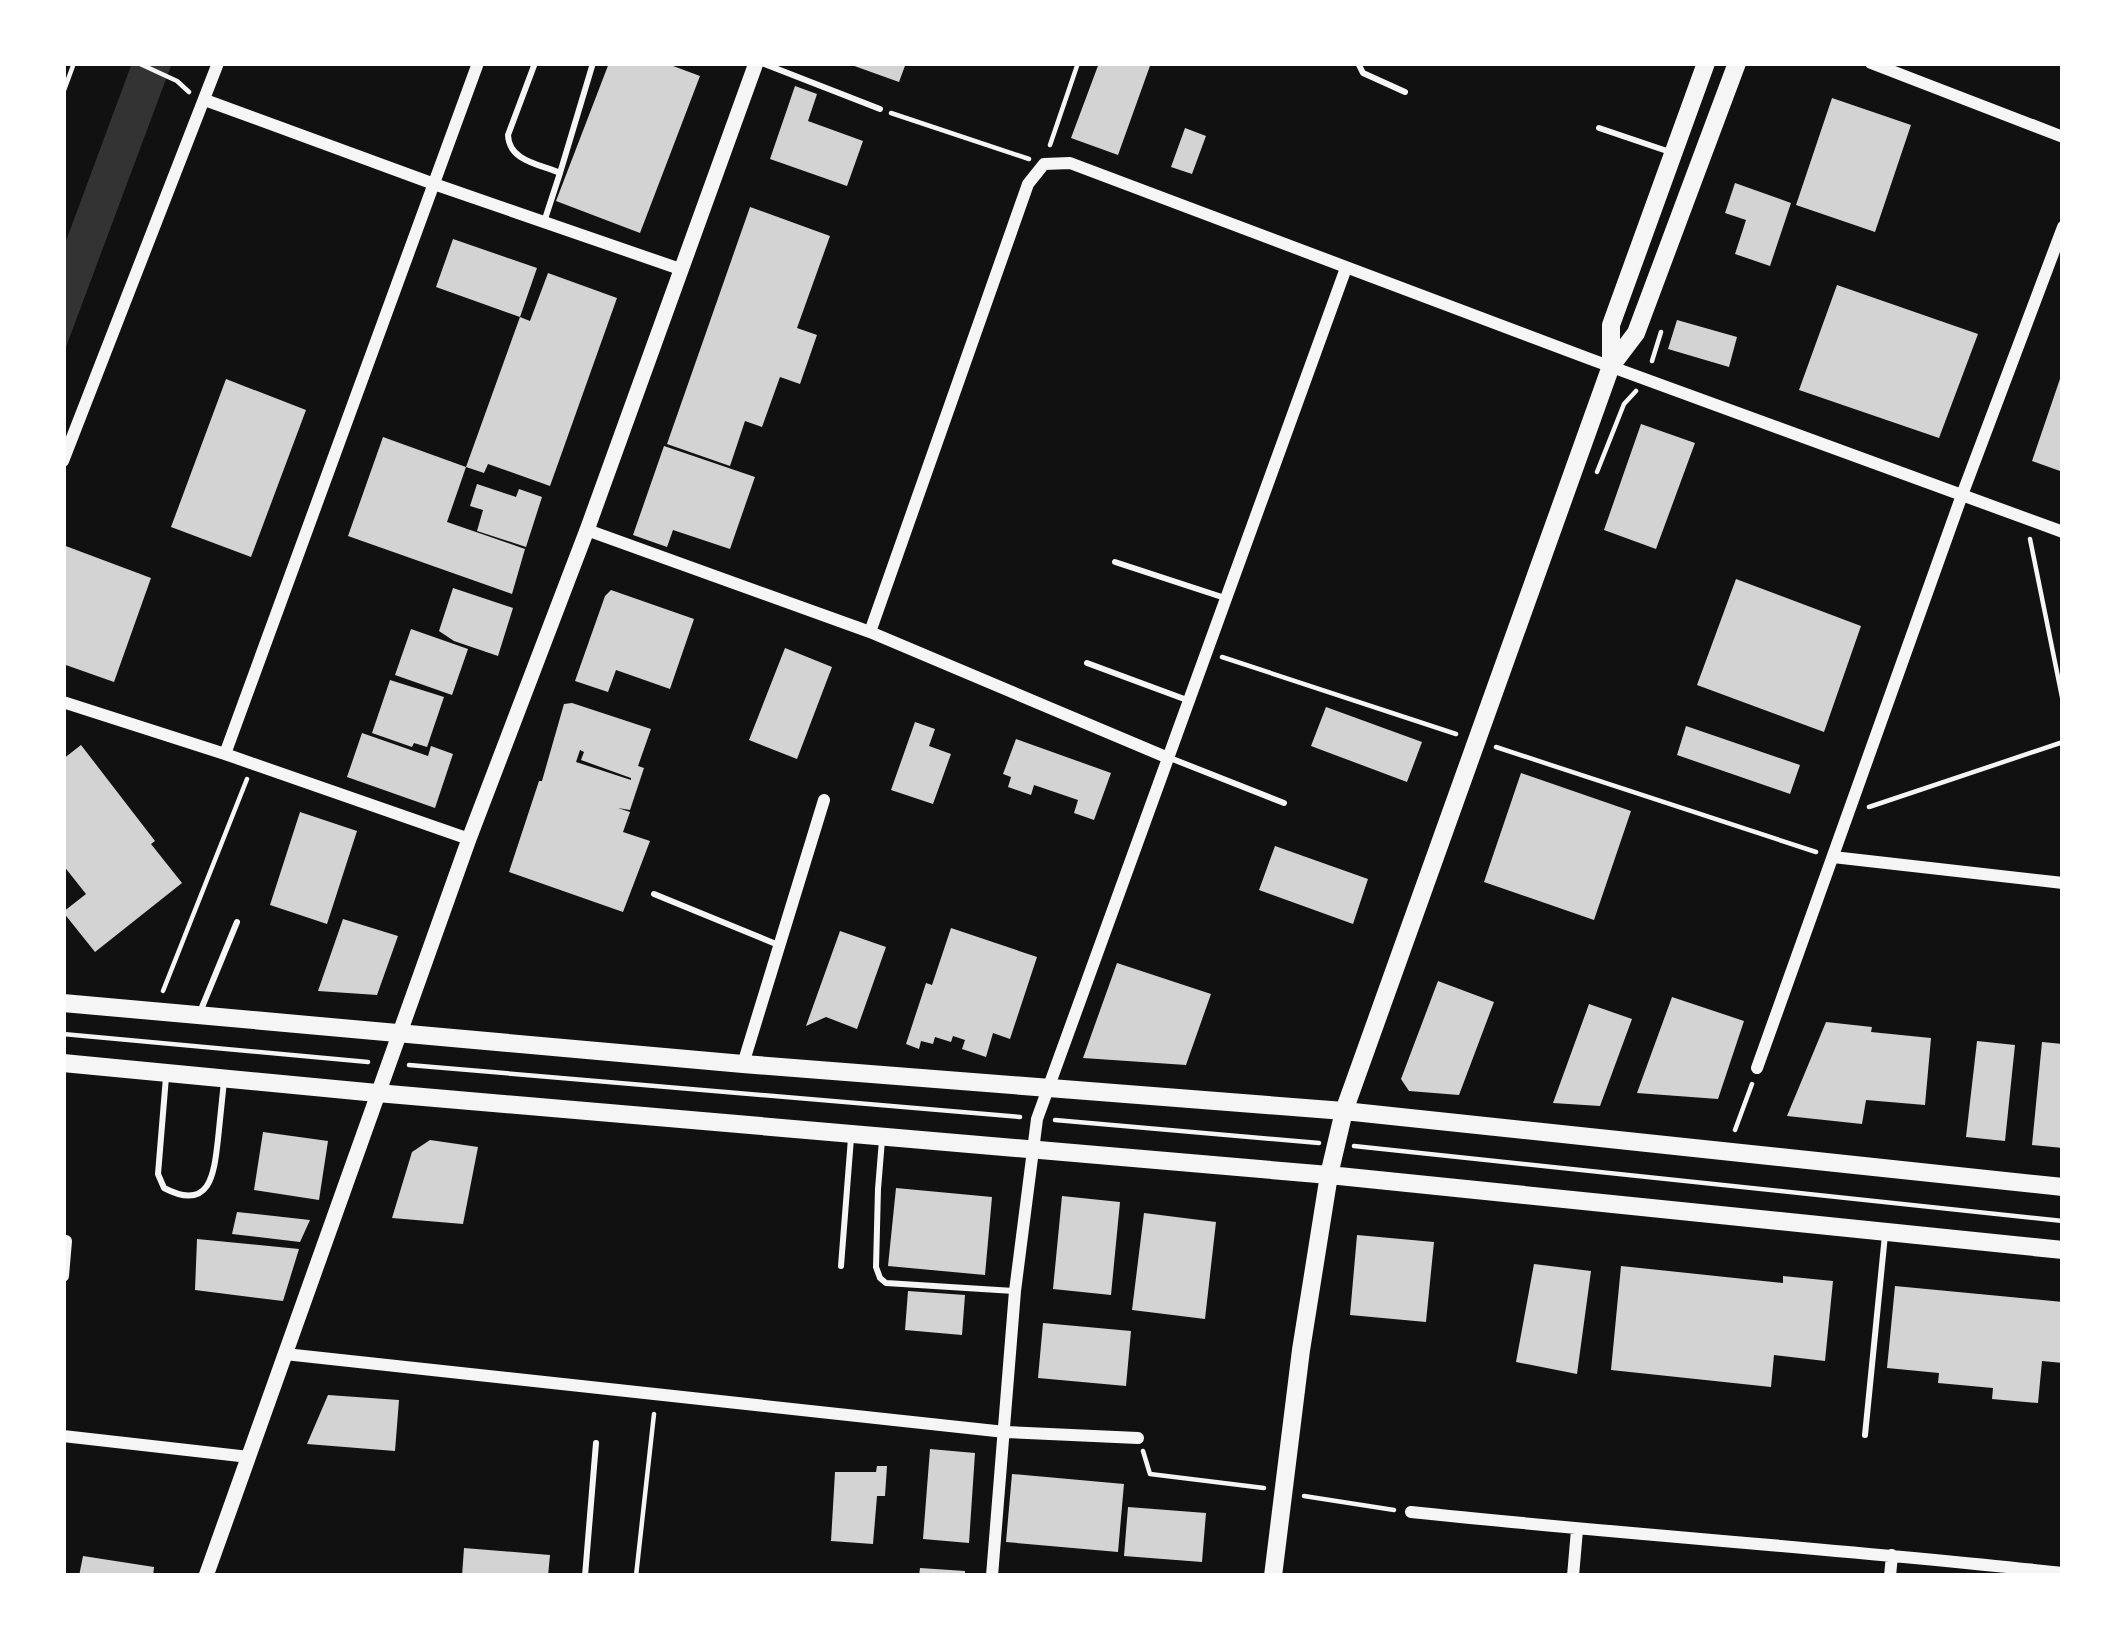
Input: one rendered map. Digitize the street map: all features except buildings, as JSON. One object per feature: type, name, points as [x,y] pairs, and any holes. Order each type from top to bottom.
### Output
[{"type":"main road","points":[[1611,366],[1611,325],[1706,63]]},
{"type":"main road","points":[[1274,1576],[1298,1373],[1339,1177],[1335,1144],[1354,1112],[1474,740],[1611,366],[1636,334],[1737,63]]},
{"type":"main road","points":[[63,1003],[1354,1112],[2063,1187]]},
{"type":"main road","points":[[63,1063],[1339,1177],[2063,1250]]},
{"type":"street","points":[[63,461],[218,63]]},
{"type":"street","points":[[225,754],[478,63]]},
{"type":"street","points":[[206,1576],[469,839],[759,63]]},
{"type":"street","points":[[1871,63],[2063,137]]},
{"type":"street","points":[[205,100],[680,268]]},
{"type":"street","points":[[870,632],[1028,184],[1044,164],[1070,163],[2063,532]]},
{"type":"street","points":[[1757,1068],[2063,226]]},
{"type":"street","points":[[992,1576],[1015,1291],[1037,1119],[1346,268]]},
{"type":"street","points":[[587,530],[870,632],[1166,757]]},
{"type":"street","points":[[63,702],[469,839]]},
{"type":"street","points":[[743,1064],[824,800]]},
{"type":"street","points":[[1833,857],[2063,883]]},
{"type":"street","points":[[63,1276],[67,1241]]},
{"type":"street","points":[[285,1354],[1005,1432],[1138,1438]]},
{"type":"street","points":[[63,1436],[249,1457]]},
{"type":"street","points":[[1411,1512],[2063,1573]]},
{"type":"street","points":[[1573,1576],[1577,1530]]},
{"type":"street","points":[[1890,1576],[1892,1555]]},
{"type":"lane","points":[[535,63],[508,146],[514,154],[560,173]]},
{"type":"lane","points":[[544,223],[593,63]]},
{"type":"lane","points":[[759,63],[880,110]]},
{"type":"lane","points":[[1358,63],[1364,73],[1405,92]]},
{"type":"lane","points":[[1599,128],[1673,152]]},
{"type":"lane","points":[[1115,562],[1225,598]]},
{"type":"lane","points":[[1087,663],[1187,700]]},
{"type":"lane","points":[[1166,757],[1284,803]]},
{"type":"lane","points":[[654,894],[779,946]]},
{"type":"lane","points":[[198,1015],[237,922]]},
{"type":"lane","points":[[166,1073],[158,1174],[164,1188],[177,1195],[192,1196],[206,1189],[214,1175],[224,1078]]},
{"type":"lane","points":[[841,1265],[852,1134]]},
{"type":"lane","points":[[883,1136],[876,1267],[880,1278],[886,1283],[1015,1291]]},
{"type":"lane","points":[[1864,1435],[1886,1232]]},
{"type":"lane","points":[[585,1576],[596,1443]]},
{"type":"path","points":[[63,93],[74,63]]},
{"type":"path","points":[[137,63],[177,81]]},
{"type":"path","points":[[880,110],[1044,164],[1078,63]]},
{"type":"path","points":[[1592,485],[1624,404],[1647,380],[1664,322]]},
{"type":"path","points":[[2025,518],[2063,702]]},
{"type":"path","points":[[1205,652],[1833,857]]},
{"type":"path","points":[[1848,814],[2063,742]]},
{"type":"path","points":[[161,997],[253,764]]},
{"type":"path","points":[[63,1034],[1357,1146],[2063,1221]]},
{"type":"path","points":[[1726,1152],[1757,1068]]},
{"type":"path","points":[[1339,1177],[1357,1146],[1354,1112]]},
{"type":"path","points":[[637,1576],[656,1396]]},
{"type":"shaded area","points":[[132,63],[172,63],[63,355],[63,249]]}]
